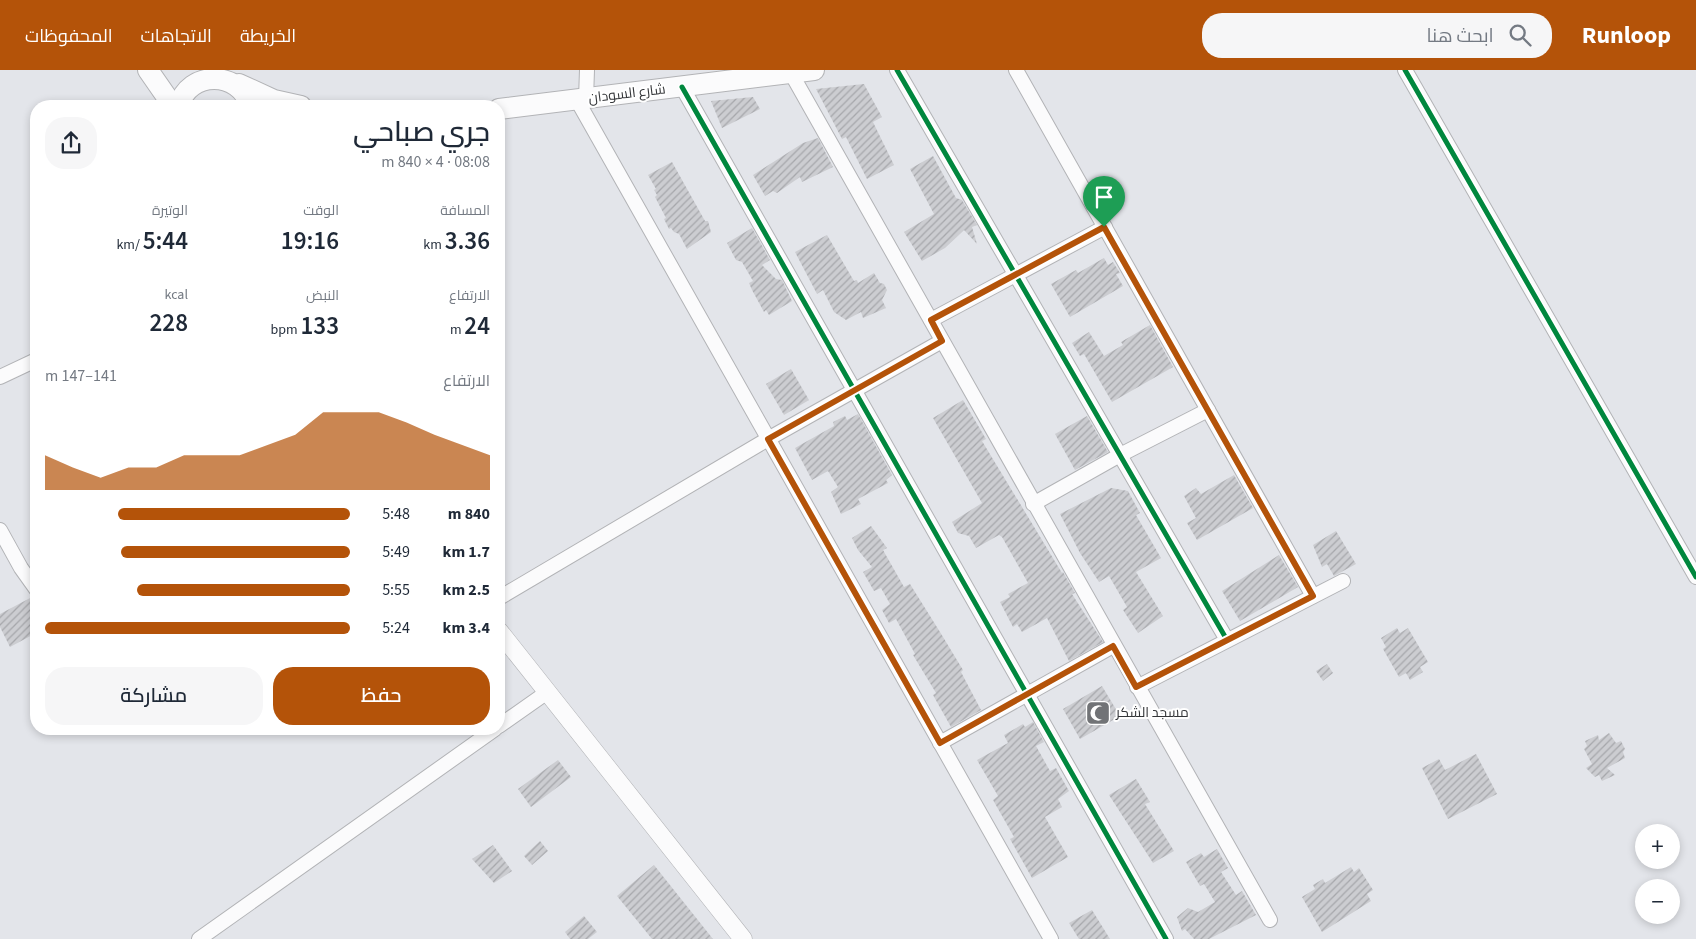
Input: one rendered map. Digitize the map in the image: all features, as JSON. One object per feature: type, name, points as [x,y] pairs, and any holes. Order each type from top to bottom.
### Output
[{"type":"main road","points":[[148,70],[169,100]]},
{"type":"main road","name":"شارع السودان","points":[[505,108],[814,70]]},
{"type":"main road","points":[[180,100],[191,84],[206,76],[208,72],[223,76],[274,100]]},
{"type":"main road","points":[[238,83],[248,100]]},
{"type":"street","points":[[587,70],[581,99],[768,439],[1051,939]]},
{"type":"street","points":[[897,70],[1227,640]]},
{"type":"street","points":[[1016,70],[1313,596]]},
{"type":"street","points":[[1405,70],[1691,557],[1696,577]]},
{"type":"street","points":[[791,73],[1136,687],[1270,920]]},
{"type":"street","points":[[682,87],[1166,939]]},
{"type":"street","points":[[931,320],[1104,227]]},
{"type":"street","points":[[505,594],[768,439],[942,341]]},
{"type":"street","points":[[0,377],[30,363]]},
{"type":"street","points":[[1033,504],[1120,455],[1208,410]]},
{"type":"street","points":[[0,530],[20,568],[30,581]]},
{"type":"street","points":[[1136,687],[1343,581]]},
{"type":"street","points":[[505,639],[743,939]]},
{"type":"street","points":[[940,743],[1028,696],[1113,646]]},
{"type":"street","points":[[505,722],[546,692]]},
{"type":"street","points":[[199,939],[487,735]]},
{"type":"building","points":[[864,84],[882,117],[873,122],[894,165],[867,179],[846,137],[842,139],[816,89]]},
{"type":"building","points":[[753,97],[760,109],[722,128],[711,101]]},
{"type":"building","points":[[818,138],[833,167],[802,182],[800,177],[777,193],[773,191],[765,196],[753,175],[803,143]]},
{"type":"building","points":[[933,156],[956,198],[962,200],[977,225],[972,227],[977,244],[964,230],[945,248],[922,261],[904,232],[934,214],[910,169]]},
{"type":"building","points":[[672,162],[705,221],[708,221],[711,232],[687,249],[679,234],[671,228],[669,229],[664,219],[666,218],[655,197],[657,195],[654,190],[656,189],[648,175]]},
{"type":"building","points":[[752,228],[770,260],[762,265],[776,279],[782,280],[792,301],[769,315],[766,310],[764,312],[752,290],[749,283],[753,281],[742,262],[736,260],[727,243]]},
{"type":"building","points":[[827,235],[854,281],[857,280],[858,283],[874,273],[880,283],[884,284],[887,290],[882,300],[886,308],[863,318],[861,312],[846,320],[834,312],[823,290],[817,294],[795,252]]},
{"type":"building","points":[[1104,258],[1108,265],[1113,262],[1120,273],[1116,274],[1123,286],[1070,317],[1051,284],[1076,270],[1078,273]]},
{"type":"building","points":[[1150,325],[1173,367],[1112,402],[1084,354],[1080,356],[1072,343],[1089,332],[1104,356],[1123,345],[1121,342]]},
{"type":"building","points":[[791,369],[809,400],[784,415],[766,384]]},
{"type":"building","points":[[963,400],[986,439],[982,441],[1063,572],[1075,593],[1072,594],[1103,642],[1069,661],[1047,618],[1022,632],[1017,624],[1013,627],[1000,602],[1010,597],[1008,594],[1028,583],[1002,537],[999,535],[976,548],[969,536],[958,533],[952,522],[982,503],[933,418]]},
{"type":"building","points":[[858,414],[892,475],[886,480],[888,483],[858,499],[861,504],[841,514],[831,492],[838,487],[828,471],[812,480],[795,448],[834,426],[833,422],[845,416],[847,420]]},
{"type":"building","points":[[1087,416],[1108,452],[1075,470],[1055,434]]},
{"type":"building","points":[[1234,475],[1253,508],[1197,540],[1187,523],[1196,518],[1184,496],[1196,488],[1201,494]]},
{"type":"building","points":[[1111,488],[1128,491],[1140,513],[1136,515],[1161,558],[1136,572],[1163,616],[1138,633],[1123,610],[1127,607],[1109,576],[1099,582],[1080,553],[1060,514]]},
{"type":"building","points":[[871,526],[887,548],[883,550],[904,587],[910,584],[963,670],[961,672],[981,710],[951,727],[933,695],[936,693],[913,655],[915,654],[896,619],[889,623],[882,610],[890,604],[881,588],[874,591],[863,572],[872,567],[858,550],[852,538]]},
{"type":"building","points":[[1336,531],[1356,564],[1334,576],[1327,564],[1322,567],[1313,545]]},
{"type":"building","points":[[1279,555],[1298,587],[1240,621],[1222,591]]},
{"type":"building","points":[[30,598],[30,636],[10,647],[0,627],[0,614]]},
{"type":"building","points":[[1397,628],[1400,633],[1408,628],[1428,662],[1420,667],[1423,672],[1410,680],[1406,673],[1399,677],[1383,649],[1386,647],[1381,638]]},
{"type":"building","points":[[1327,664],[1333,673],[1323,681],[1316,671]]},
{"type":"building","points":[[1102,686],[1120,716],[1080,739],[1063,709]]},
{"type":"building","points":[[1033,722],[1044,742],[1036,746],[1050,771],[1056,768],[1069,791],[1058,799],[1062,807],[1045,817],[1068,857],[1032,878],[1010,839],[1014,837],[993,800],[998,796],[977,760],[1008,743],[1004,735],[1023,724],[1025,727]]},
{"type":"building","points":[[1609,733],[1616,743],[1621,741],[1625,749],[1623,752],[1625,758],[1607,768],[1615,775],[1602,781],[1599,775],[1595,777],[1586,768],[1592,764],[1584,749],[1587,746],[1585,741],[1598,735],[1599,740]]},
{"type":"building","points":[[1476,754],[1497,794],[1448,819],[1422,768],[1439,759],[1445,770]]},
{"type":"building","points":[[558,760],[571,777],[531,807],[518,789]]},
{"type":"building","points":[[1136,779],[1150,802],[1145,804],[1174,851],[1153,863],[1109,795]]},
{"type":"building","points":[[540,841],[548,851],[532,865],[524,856]]},
{"type":"building","points":[[493,845],[512,871],[494,883],[472,859]]},
{"type":"building","points":[[1217,849],[1228,868],[1221,872],[1236,895],[1242,891],[1256,915],[1209,939],[1194,939],[1185,929],[1182,931],[1177,917],[1188,908],[1198,912],[1215,902],[1204,884],[1200,886],[1186,862],[1201,853],[1204,857]]},
{"type":"building","points":[[654,865],[713,939],[652,939],[617,896]]},
{"type":"building","points":[[1351,867],[1354,872],[1359,868],[1373,890],[1367,894],[1371,901],[1322,932],[1302,897],[1315,889],[1313,885],[1323,879],[1325,883]]},
{"type":"building","points":[[1092,910],[1110,939],[1079,939],[1069,923]]},
{"type":"building","points":[[584,916],[597,932],[588,939],[570,939],[565,932]]},
{"type":"cycle path","points":[[897,70],[1227,640]]},
{"type":"cycle path","points":[[1405,70],[1696,577]]},
{"type":"cycle path","points":[[682,87],[1166,939]]},
{"type":"place","name":"مسجد الشكر","points":[[1098,713]]},
{"type":"route","points":[[1104,227],[1313,596],[1136,687],[1113,646],[1028,696],[940,743],[768,439],[942,341],[931,320],[1104,227]]}]
